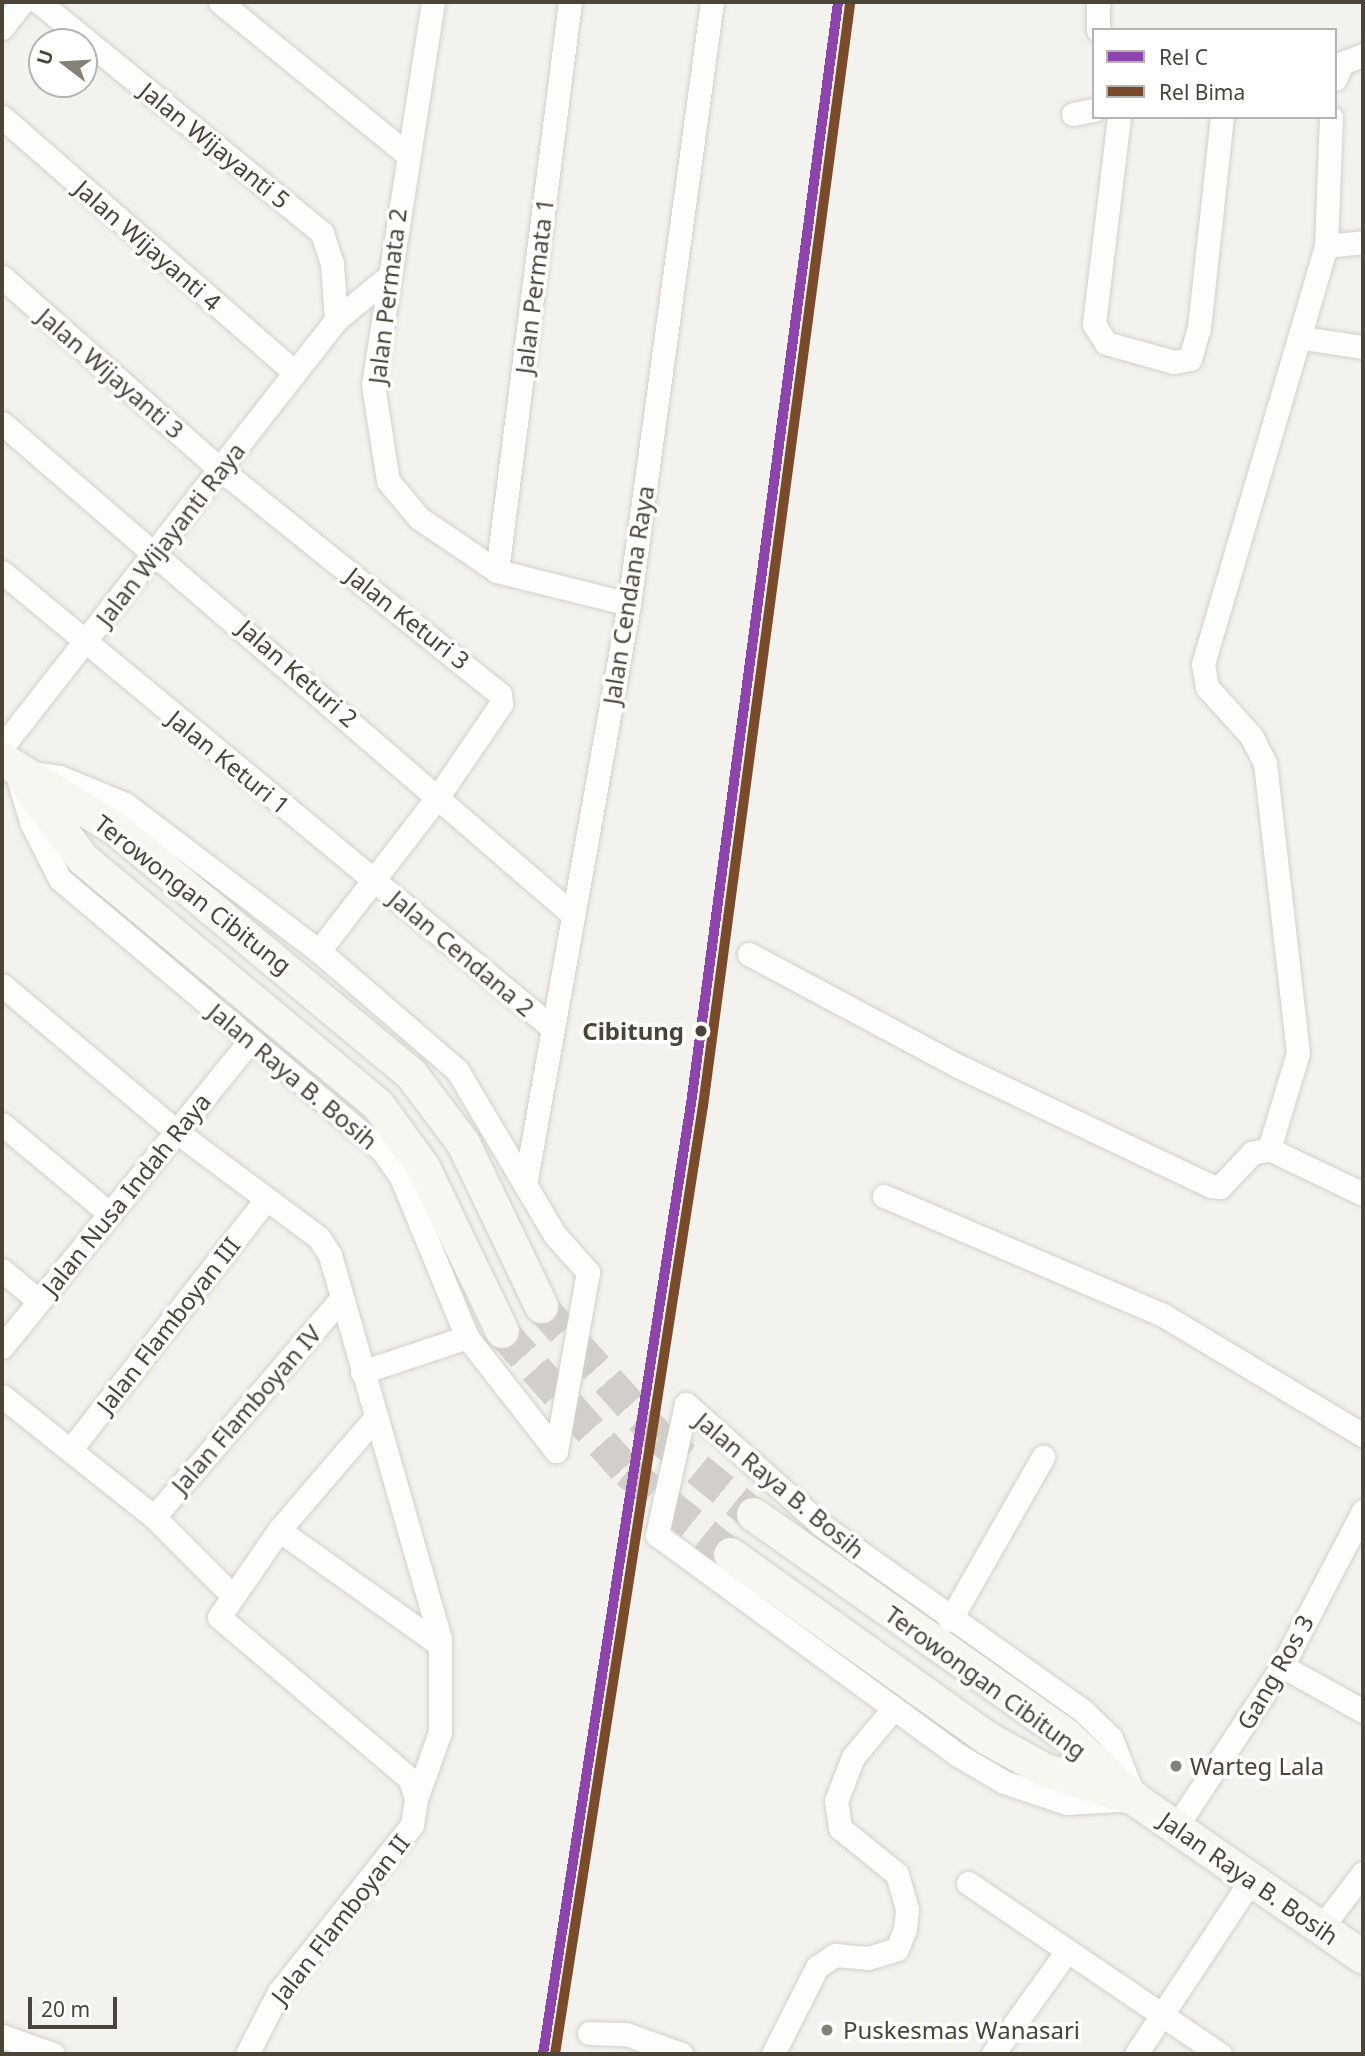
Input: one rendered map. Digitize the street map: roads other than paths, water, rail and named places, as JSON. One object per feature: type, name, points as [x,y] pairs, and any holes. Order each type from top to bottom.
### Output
[{"type":"main road","name":"Terowongan Cibitung","points":[[7,759],[116,829],[411,1074],[463,1143],[541,1306]]},
{"type":"main road","name":"Terowongan Cibitung","points":[[7,759],[83,859],[378,1105],[423,1167],[502,1331]]},
{"type":"main road","name":"Terowongan Cibitung","points":[[753,1514],[1066,1735],[1135,1799]]},
{"type":"main road","name":"Terowongan Cibitung","points":[[730,1554],[987,1738],[1045,1770],[1135,1799]]},
{"type":"main road","name":"Jalan Raya B. Bosih","points":[[1135,1799],[1363,1957]]},
{"type":"street","points":[[2,28],[22,2]]},
{"type":"street","name":"Jalan Wijayanti 5","points":[[39,2],[322,233],[332,263],[336,320]]},
{"type":"street","points":[[220,2],[407,154]]},
{"type":"street","name":"Jalan Permata 2","points":[[433,2],[407,154],[373,385],[388,481],[419,518],[497,571],[629,604]]},
{"type":"street","name":"Jalan Permata 1","points":[[497,571],[570,2]]},
{"type":"street","name":"Jalan Cendana Raya","points":[[525,1185],[570,912],[629,604],[712,2]]},
{"type":"street","points":[[1098,2],[1098,28]]},
{"type":"street","points":[[1337,73],[1363,55]]},
{"type":"street","name":"Jalan Wijayanti 4","points":[[2,117],[295,373]]},
{"type":"street","points":[[1119,119],[1094,324],[1106,343],[1174,362],[1190,359],[1199,328],[1222,119]]},
{"type":"street","points":[[1269,1149],[1298,1052],[1265,763],[1252,737],[1207,687],[1203,664],[1303,338],[1326,246],[1331,119]]},
{"type":"street","points":[[1326,246],[1363,242]]},
{"type":"street","name":"Jalan Wijayanti 3","points":[[2,277],[220,469]]},
{"type":"street","name":"Jalan Wijayanti Raya","points":[[7,759],[85,644],[336,320],[388,277]]},
{"type":"street","points":[[1303,338],[1363,347]]},
{"type":"street","name":"Jalan Keturi 2","points":[[2,423],[157,551],[570,912]]},
{"type":"street","name":"Jalan Keturi 3","points":[[220,469],[496,687],[501,704],[439,795]]},
{"type":"street","name":"Jalan Keturi 1","points":[[2,572],[85,644],[374,881]]},
{"type":"street","name":"Jalan Raya B. Bosih","points":[[7,759],[125,804],[319,951],[457,1070],[555,1235],[588,1272],[556,1451],[467,1337],[401,1177],[383,1151],[60,879],[31,822],[7,759]]},
{"type":"street","points":[[319,951],[439,795]]},
{"type":"street","name":"Jalan Cendana 2","points":[[374,881],[550,1026]]},
{"type":"street","points":[[749,954],[956,1065],[1211,1186],[1220,1187],[1252,1153],[1269,1149],[1363,1194]]},
{"type":"street","name":"Jalan Flamboyan II","points":[[2,985],[177,1132],[265,1201],[318,1238],[330,1255],[339,1301],[376,1417],[439,1644],[440,1732],[416,1799],[412,1825],[394,1854],[279,1992],[247,2054]]},
{"type":"street","name":"Jalan Nusa Indah Raya","points":[[2,1348],[251,1040]]},
{"type":"street","points":[[2,1124],[110,1214]]},
{"type":"street","points":[[884,1196],[1163,1315],[1363,1435]]},
{"type":"street","name":"Jalan Flamboyan III","points":[[71,1449],[265,1201]]},
{"type":"street","points":[[2,1270],[39,1301]]},
{"type":"street","name":"Jalan Flamboyan IV","points":[[153,1517],[339,1301]]},
{"type":"street","points":[[362,1372],[467,1337]]},
{"type":"street","points":[[2,1396],[153,1517],[230,1593]]},
{"type":"street","name":"Jalan Raya B. Bosih","points":[[686,1404],[823,1526],[950,1620],[1082,1710],[1111,1738],[1135,1799],[1067,1803],[1033,1795],[958,1755],[894,1708],[657,1535],[686,1404]]},
{"type":"street","points":[[376,1417],[279,1530],[230,1593],[219,1617],[410,1779],[416,1799]]},
{"type":"street","points":[[950,1620],[1042,1457]]},
{"type":"street","name":"Gang Ros 3","points":[[1176,1827],[1282,1666],[1363,1511]]},
{"type":"street","points":[[279,1530],[439,1644]]},
{"type":"street","points":[[1282,1666],[1363,1711]]},
{"type":"street","points":[[773,2054],[817,1967],[835,1955],[868,1958],[897,1949],[905,1929],[907,1909],[897,1874],[841,1828],[836,1801],[853,1757],[894,1708]]},
{"type":"street","points":[[1321,1928],[1363,1873]]},
{"type":"street","points":[[1136,2054],[1251,1880]]},
{"type":"street","points":[[968,1882],[1220,2054]]},
{"type":"street","points":[[993,2054],[1067,1951]]},
{"type":"street","points":[[589,2033],[626,2034],[681,2054]]},
{"type":"street","points":[[2,2036],[53,2054]]},
{"type":"tunnel","points":[[541,1306],[659,1437],[753,1514]]},
{"type":"tunnel","points":[[502,1331],[627,1471],[730,1554]]},
{"type":"rail line","name":"C","points":[[543,2054],[691,1104],[838,2]]},
{"type":"rail line","name":"Bima","points":[[555,2054],[703,1106],[850,4]]},
{"type":"place","name":"Cibitung","points":[[701,1031]]},
{"type":"place","name":"Warteg Lala","points":[[1176,1766]]},
{"type":"place","name":"Puskesmas Wanasari","points":[[827,2030]]}]
